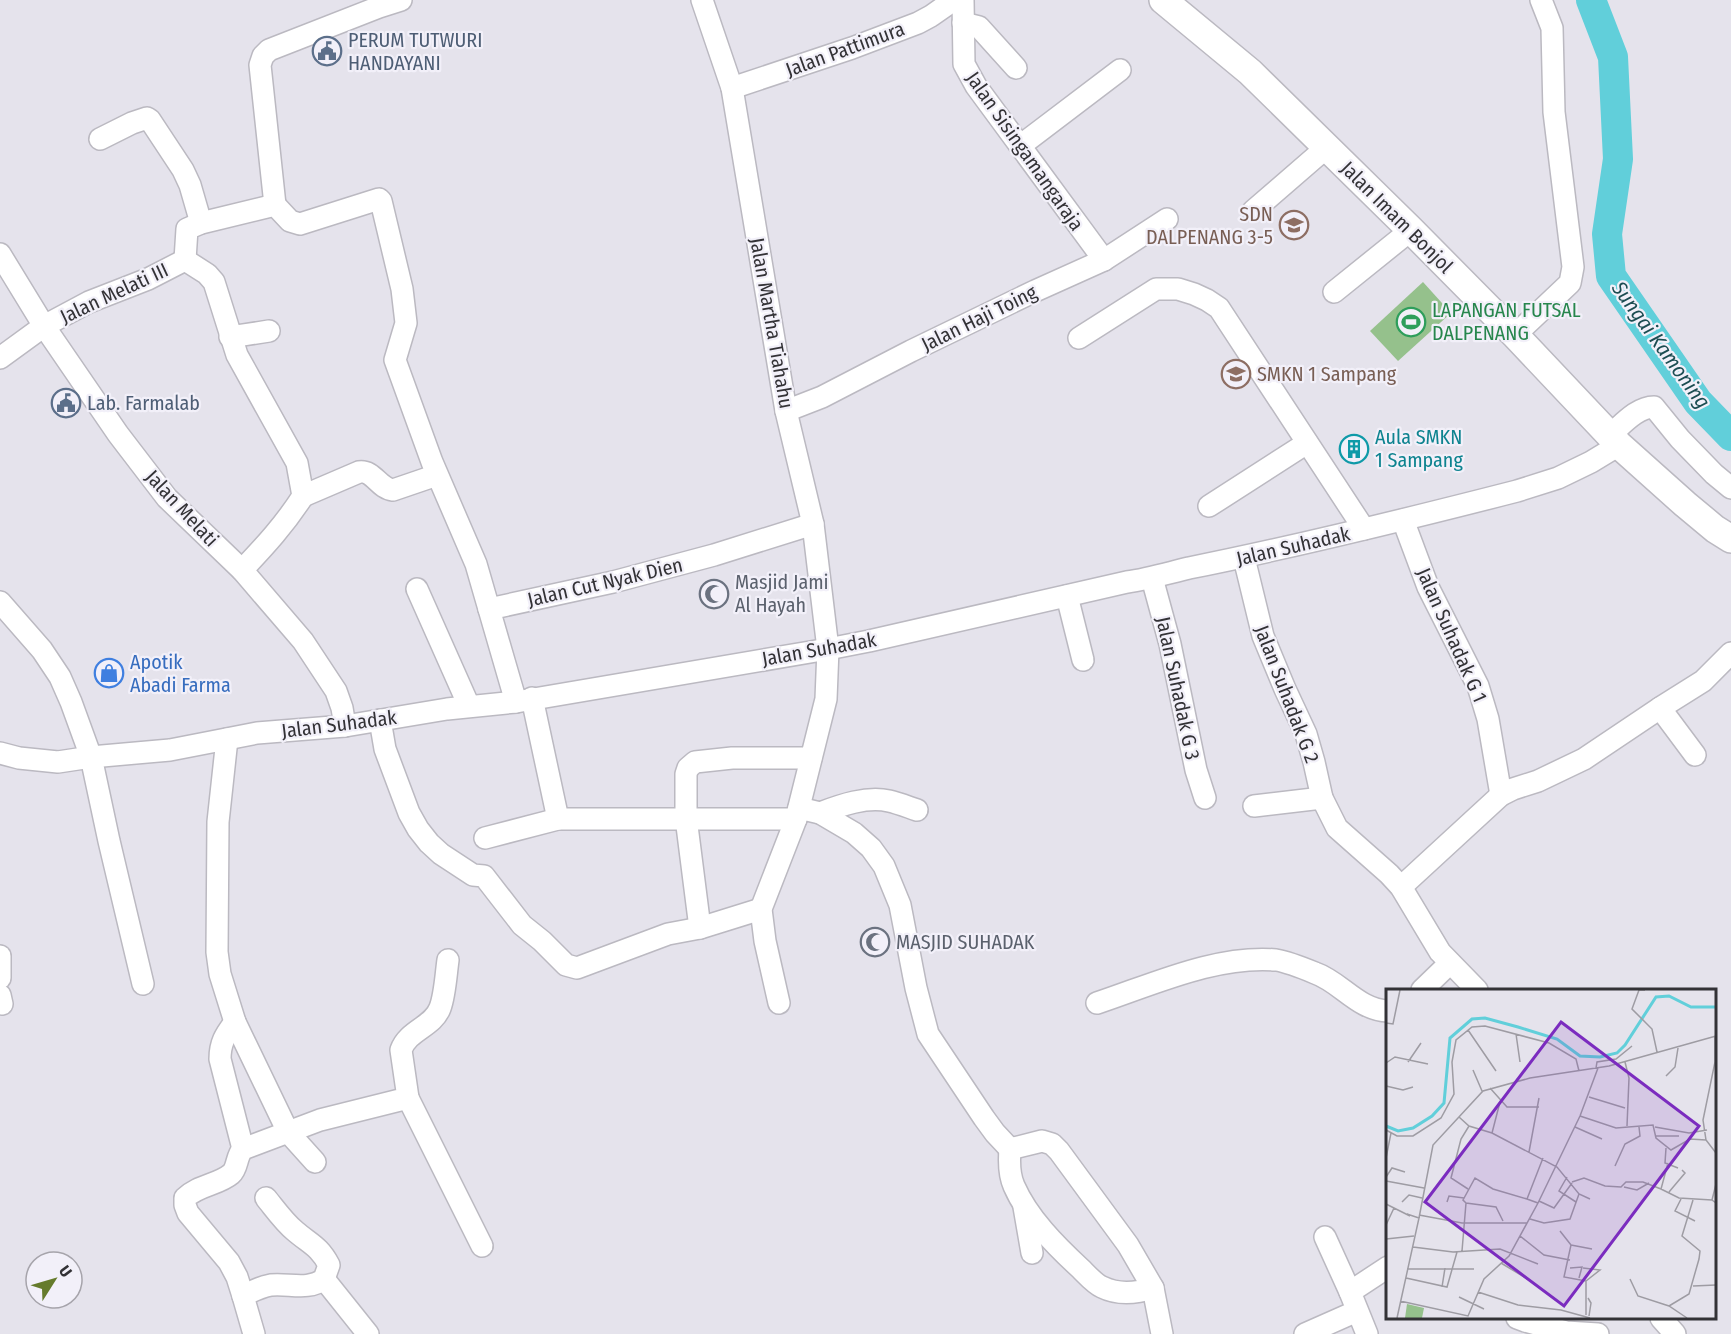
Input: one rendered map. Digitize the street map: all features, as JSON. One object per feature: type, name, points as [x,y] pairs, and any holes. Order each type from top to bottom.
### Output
[{"type":"main road","name":"Jalan Imam Bonjol","points":[[1162,0],[1250,72],[1411,230],[1615,440],[1685,504],[1731,539]]},
{"type":"street","points":[[401,0],[269,50],[263,56],[260,65],[275,205],[290,221],[300,224],[379,200],[382,203],[402,289],[406,323],[395,360],[437,475],[476,564],[489,609],[524,700],[558,819]]},
{"type":"street","name":"Jalan Martha Tiahahu","points":[[702,0],[732,88],[786,411],[813,524],[828,649],[826,699],[797,814],[761,909]]},
{"type":"street","name":"Jalan Pattimura","points":[[732,88],[852,48],[918,22],[954,0]]},
{"type":"street","name":"Jalan Sisingamangaraja","points":[[963,0],[964,64],[975,86],[1104,260]]},
{"type":"street","points":[[1515,335],[1570,284],[1573,267],[1554,112],[1552,28],[1541,0]]},
{"type":"street","points":[[963,23],[980,27],[1016,68]]},
{"type":"street","points":[[1020,146],[1120,70]]},
{"type":"street","points":[[100,139],[132,123],[147,118],[150,120],[187,178],[201,223]]},
{"type":"street","points":[[1253,211],[1327,147]]},
{"type":"street","points":[[275,205],[201,223],[187,229],[184,260],[207,274],[213,282],[237,355],[297,463],[303,496]]},
{"type":"street","name":"Jalan Haji Toing","points":[[786,411],[822,397],[953,331],[1104,260],[1167,219]]},
{"type":"street","points":[[1334,292],[1411,230]]},
{"type":"street","name":"Jalan Melati","points":[[0,254],[44,326],[118,434],[167,498],[242,570],[303,641],[336,691],[345,726]]},
{"type":"street","name":"Jalan Melati III","points":[[0,358],[44,326],[89,302],[148,279],[184,260]]},
{"type":"street","points":[[1079,338],[1156,289],[1178,290],[1207,300],[1219,308],[1364,529]]},
{"type":"street","points":[[230,337],[269,331]]},
{"type":"street","name":"Jalan Suhadak","points":[[0,753],[19,758],[58,762],[170,750],[256,733],[345,726],[469,706],[524,700],[828,649],[1244,558],[1517,491],[1548,481],[1591,462],[1615,440],[1631,417],[1647,408],[1654,407],[1687,446],[1731,488]]},
{"type":"street","points":[[1209,506],[1307,443]]},
{"type":"street","points":[[242,570],[290,517],[303,496],[359,472],[369,472],[388,489],[393,490],[437,475]]},
{"type":"street","name":"Jalan Suhadak G 1","points":[[1403,520],[1428,587],[1478,686],[1488,718],[1501,795]]},
{"type":"street","name":"Jalan Cut Nyak Dien","points":[[489,609],[613,582],[714,555],[813,524]]},
{"type":"street","name":"Jalan Suhadak G 2","points":[[1244,558],[1263,636],[1306,734],[1322,798],[1337,828],[1401,887]]},
{"type":"street","name":"Jalan Suhadak G 3","points":[[1152,578],[1170,644],[1196,770],[1205,798]]},
{"type":"street","points":[[417,589],[469,706]]},
{"type":"street","points":[[1067,596],[1083,660]]},
{"type":"street","points":[[0,602],[42,650],[60,677],[71,702],[91,757],[143,984]]},
{"type":"street","points":[[1477,989],[1440,952],[1401,887],[1501,795],[1538,781],[1584,759],[1703,681],[1731,653]]},
{"type":"street","points":[[1659,708],[1695,755]]},
{"type":"street","points":[[380,720],[386,749],[409,813],[418,829],[441,854],[473,875],[484,876],[522,924],[566,965],[577,968],[668,934],[700,928],[761,909],[765,941],[779,1003]]},
{"type":"street","points":[[227,739],[218,822],[217,952],[220,974],[235,1022],[288,1132],[315,1162]]},
{"type":"street","points":[[700,928],[686,818],[688,768],[695,762],[732,758],[811,758]]},
{"type":"street","points":[[1254,806],[1322,798]]},
{"type":"street","points":[[485,838],[558,819],[686,818],[820,813],[840,805],[872,800],[888,800],[917,810]]},
{"type":"street","points":[[820,813],[854,833],[871,848],[884,866],[900,905],[928,1034],[990,1126],[1010,1149],[1008,1162],[1013,1185],[1024,1204],[1052,1242],[1102,1287],[1121,1292],[1139,1292],[1153,1288]]},
{"type":"street","points":[[0,956],[0,978]]},
{"type":"street","points":[[448,960],[441,1008],[428,1023],[410,1036],[401,1050],[408,1098],[482,1246]]},
{"type":"street","points":[[1097,1003],[1207,966],[1238,960],[1278,960],[1318,974],[1356,999],[1377,1010],[1386,1011]]},
{"type":"street","points":[[1423,989],[1449,963]]},
{"type":"street","points":[[235,1022],[223,1038],[220,1059],[243,1149]]},
{"type":"street","points":[[254,1334],[237,1277],[229,1262],[188,1213],[185,1198],[195,1190],[231,1174],[238,1154],[243,1149],[320,1120],[408,1098]]},
{"type":"street","points":[[1010,1149],[1042,1141],[1052,1144],[1128,1245],[1153,1288],[1162,1334]]},
{"type":"street","points":[[243,1296],[271,1285],[312,1285],[324,1279],[328,1265],[314,1244],[294,1231],[266,1198]]},
{"type":"street","points":[[1024,1204],[1032,1253]]},
{"type":"street","points":[[1325,1237],[1367,1334]]},
{"type":"street","points":[[1305,1334],[1354,1301],[1386,1269]]},
{"type":"street","points":[[324,1279],[368,1334]]},
{"type":"street","points":[[1521,1319],[1566,1332],[1598,1334]]},
{"type":"street","points":[[1663,1319],[1676,1334]]},
{"type":"green space","name":"LAPANGAN FUTSAL DALPENANG","points":[[1423,282],[1451,313],[1398,361],[1370,331]]},
{"type":"waterway","name":"Sungai Kamoning","points":[[1591,0],[1613,57],[1618,159],[1607,234],[1611,276],[1698,402],[1731,436]]},
{"type":"place","name":"PERUM TUTWURI HANDAYANI","points":[[327,51]]},
{"type":"place","name":"SDN DALPENANG 3-5","points":[[1294,225]]},
{"type":"place","name":"LAPANGAN FUTSAL DALPENANG","points":[[1411,322]]},
{"type":"place","name":"SMKN 1 Sampang","points":[[1236,374]]},
{"type":"place","name":"Lab. Farmalab","points":[[66,403]]},
{"type":"place","name":"Aula SMKN 1 Sampang","points":[[1354,449]]},
{"type":"place","name":"Masjid Jami Al Hayah","points":[[714,594]]},
{"type":"place","name":"Apotik Abadi Farma","points":[[109,673]]},
{"type":"place","name":"MASJID SUHADAK","points":[[875,942]]}]
